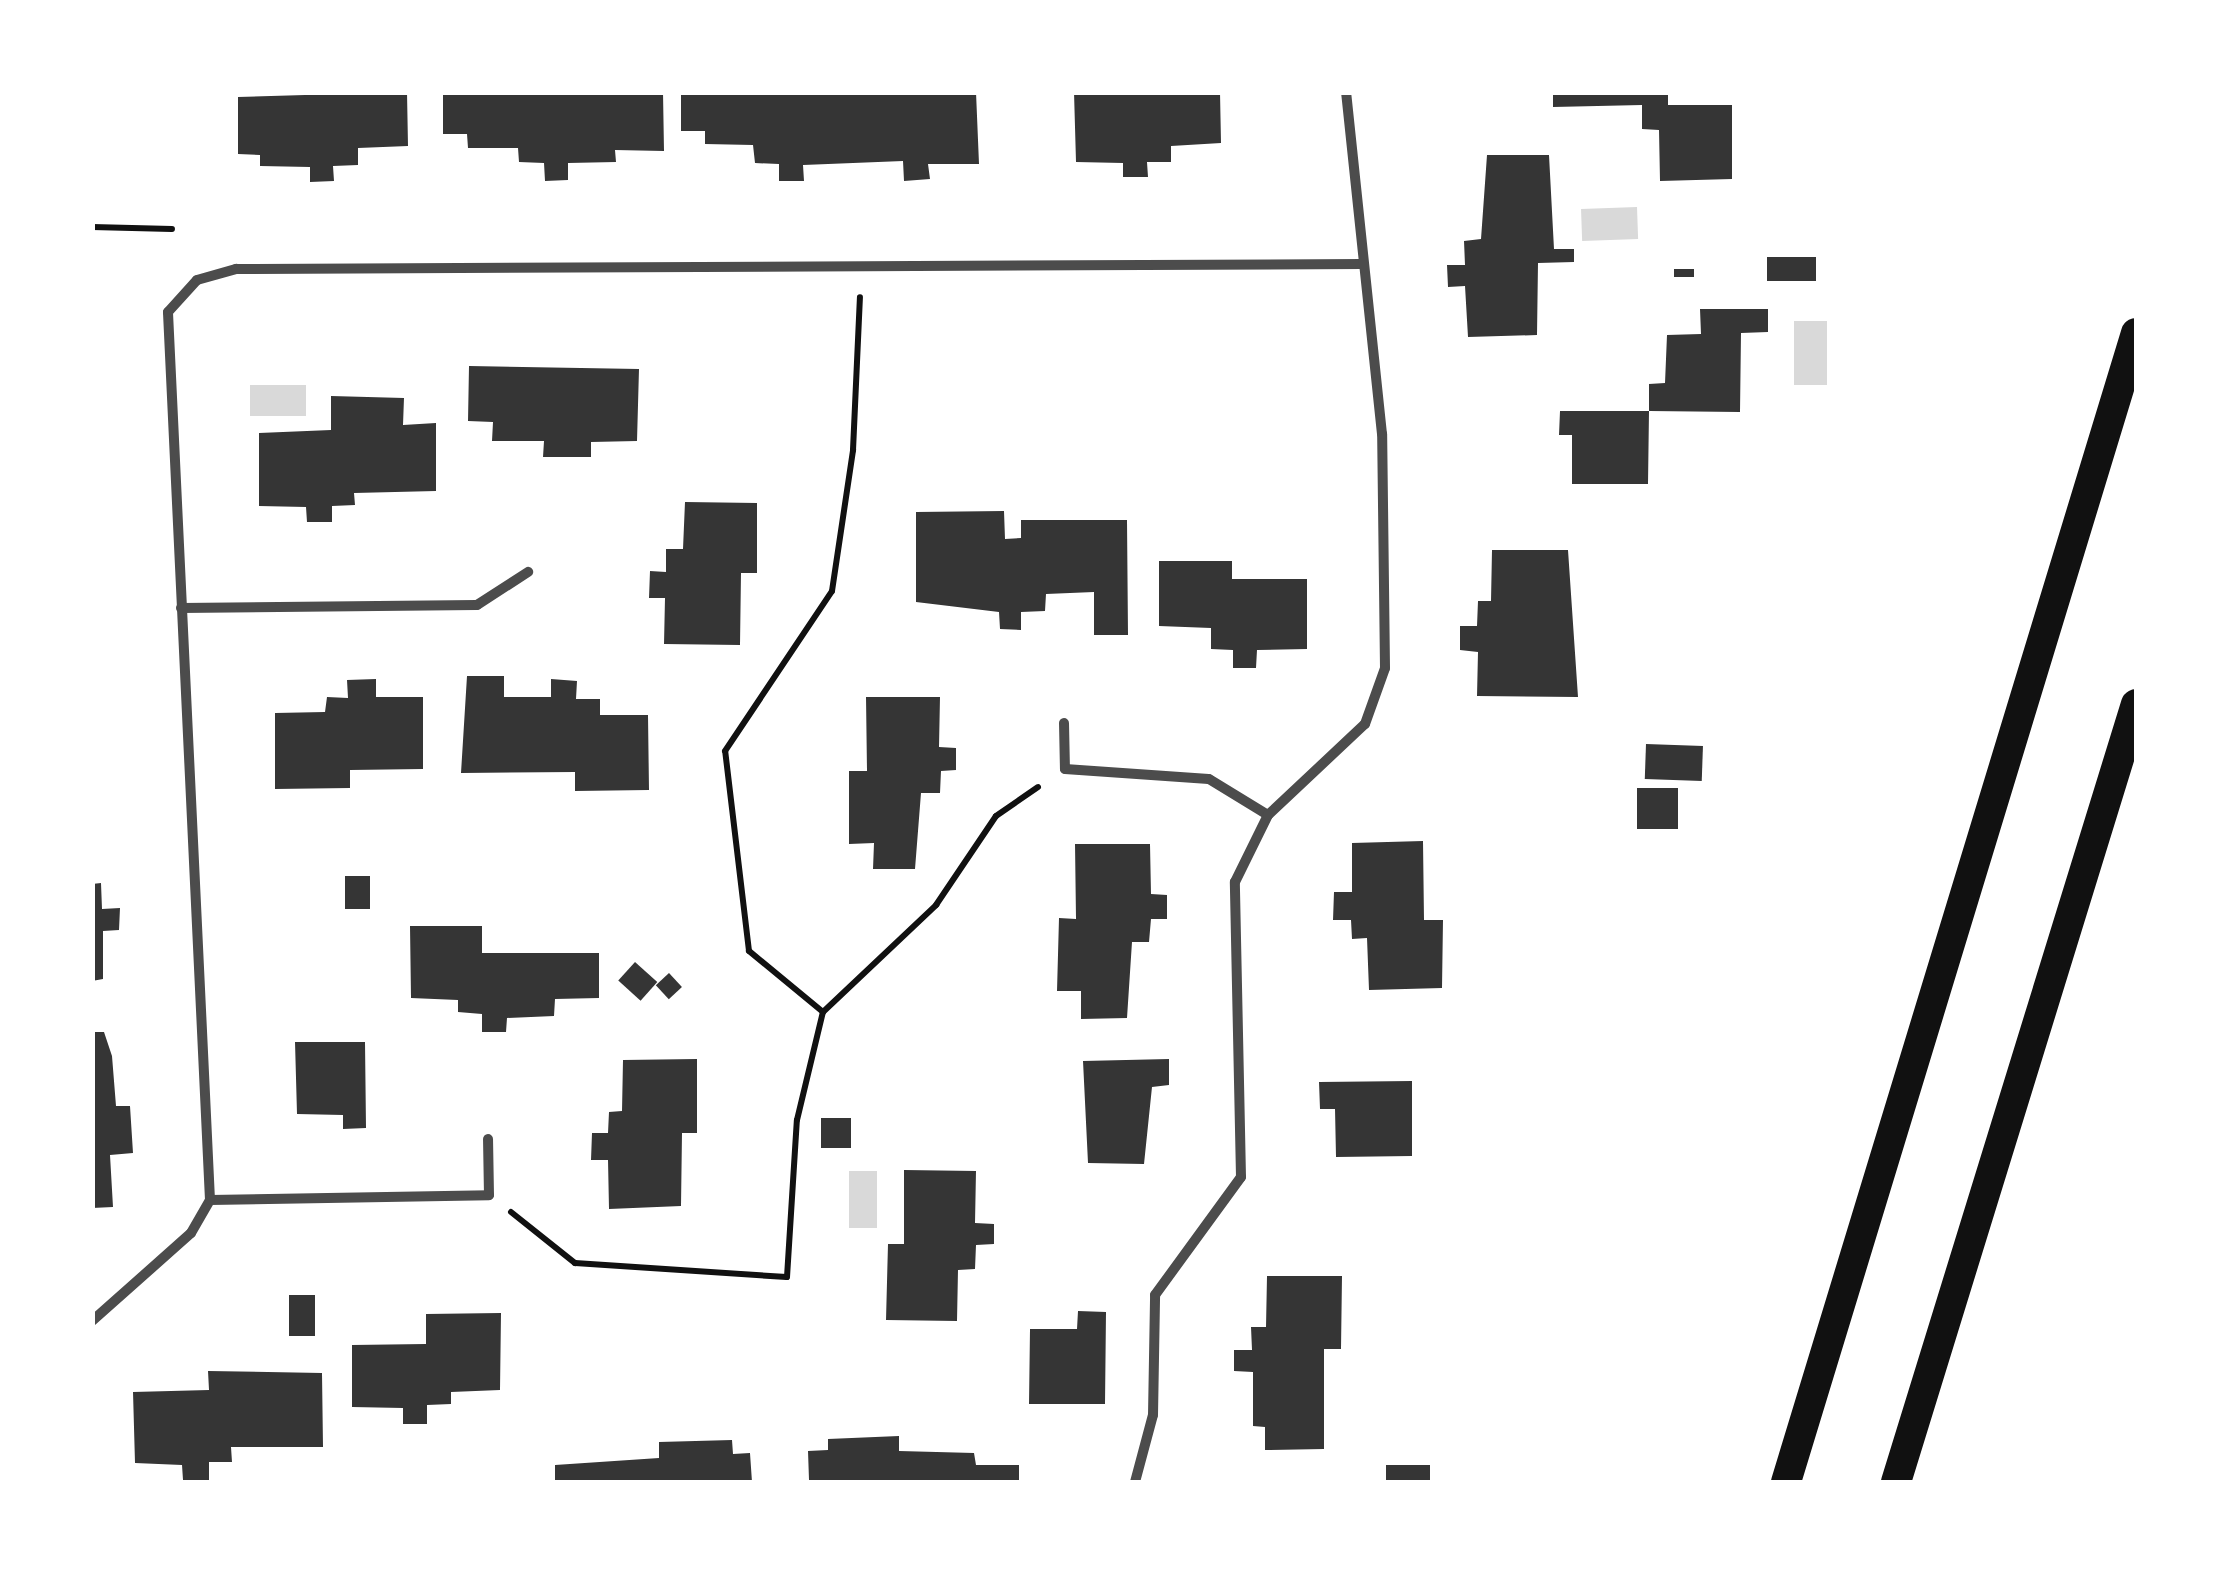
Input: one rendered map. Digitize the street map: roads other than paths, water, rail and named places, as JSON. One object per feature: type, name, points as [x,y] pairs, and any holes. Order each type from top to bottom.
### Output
[{"type":"highway","points":[[1786,1482],[2136,333]]},
{"type":"highway","points":[[1896,1482],[2136,704]]},
{"type":"street","points":[[1135,1482],[1153,1415],[1155,1295],[1241,1176],[1236,882],[1268,815],[1365,724],[1385,668],[1382,434],[1346,92]]},
{"type":"street","points":[[92,1321],[191,1233],[210,1200],[168,312],[197,280],[236,268],[1362,264]]},
{"type":"street","points":[[181,608],[477,605],[528,572]]},
{"type":"street","points":[[1064,723],[1066,769],[1209,779],[1268,815]]},
{"type":"street","points":[[210,1200],[490,1195],[488,1139]]}]
